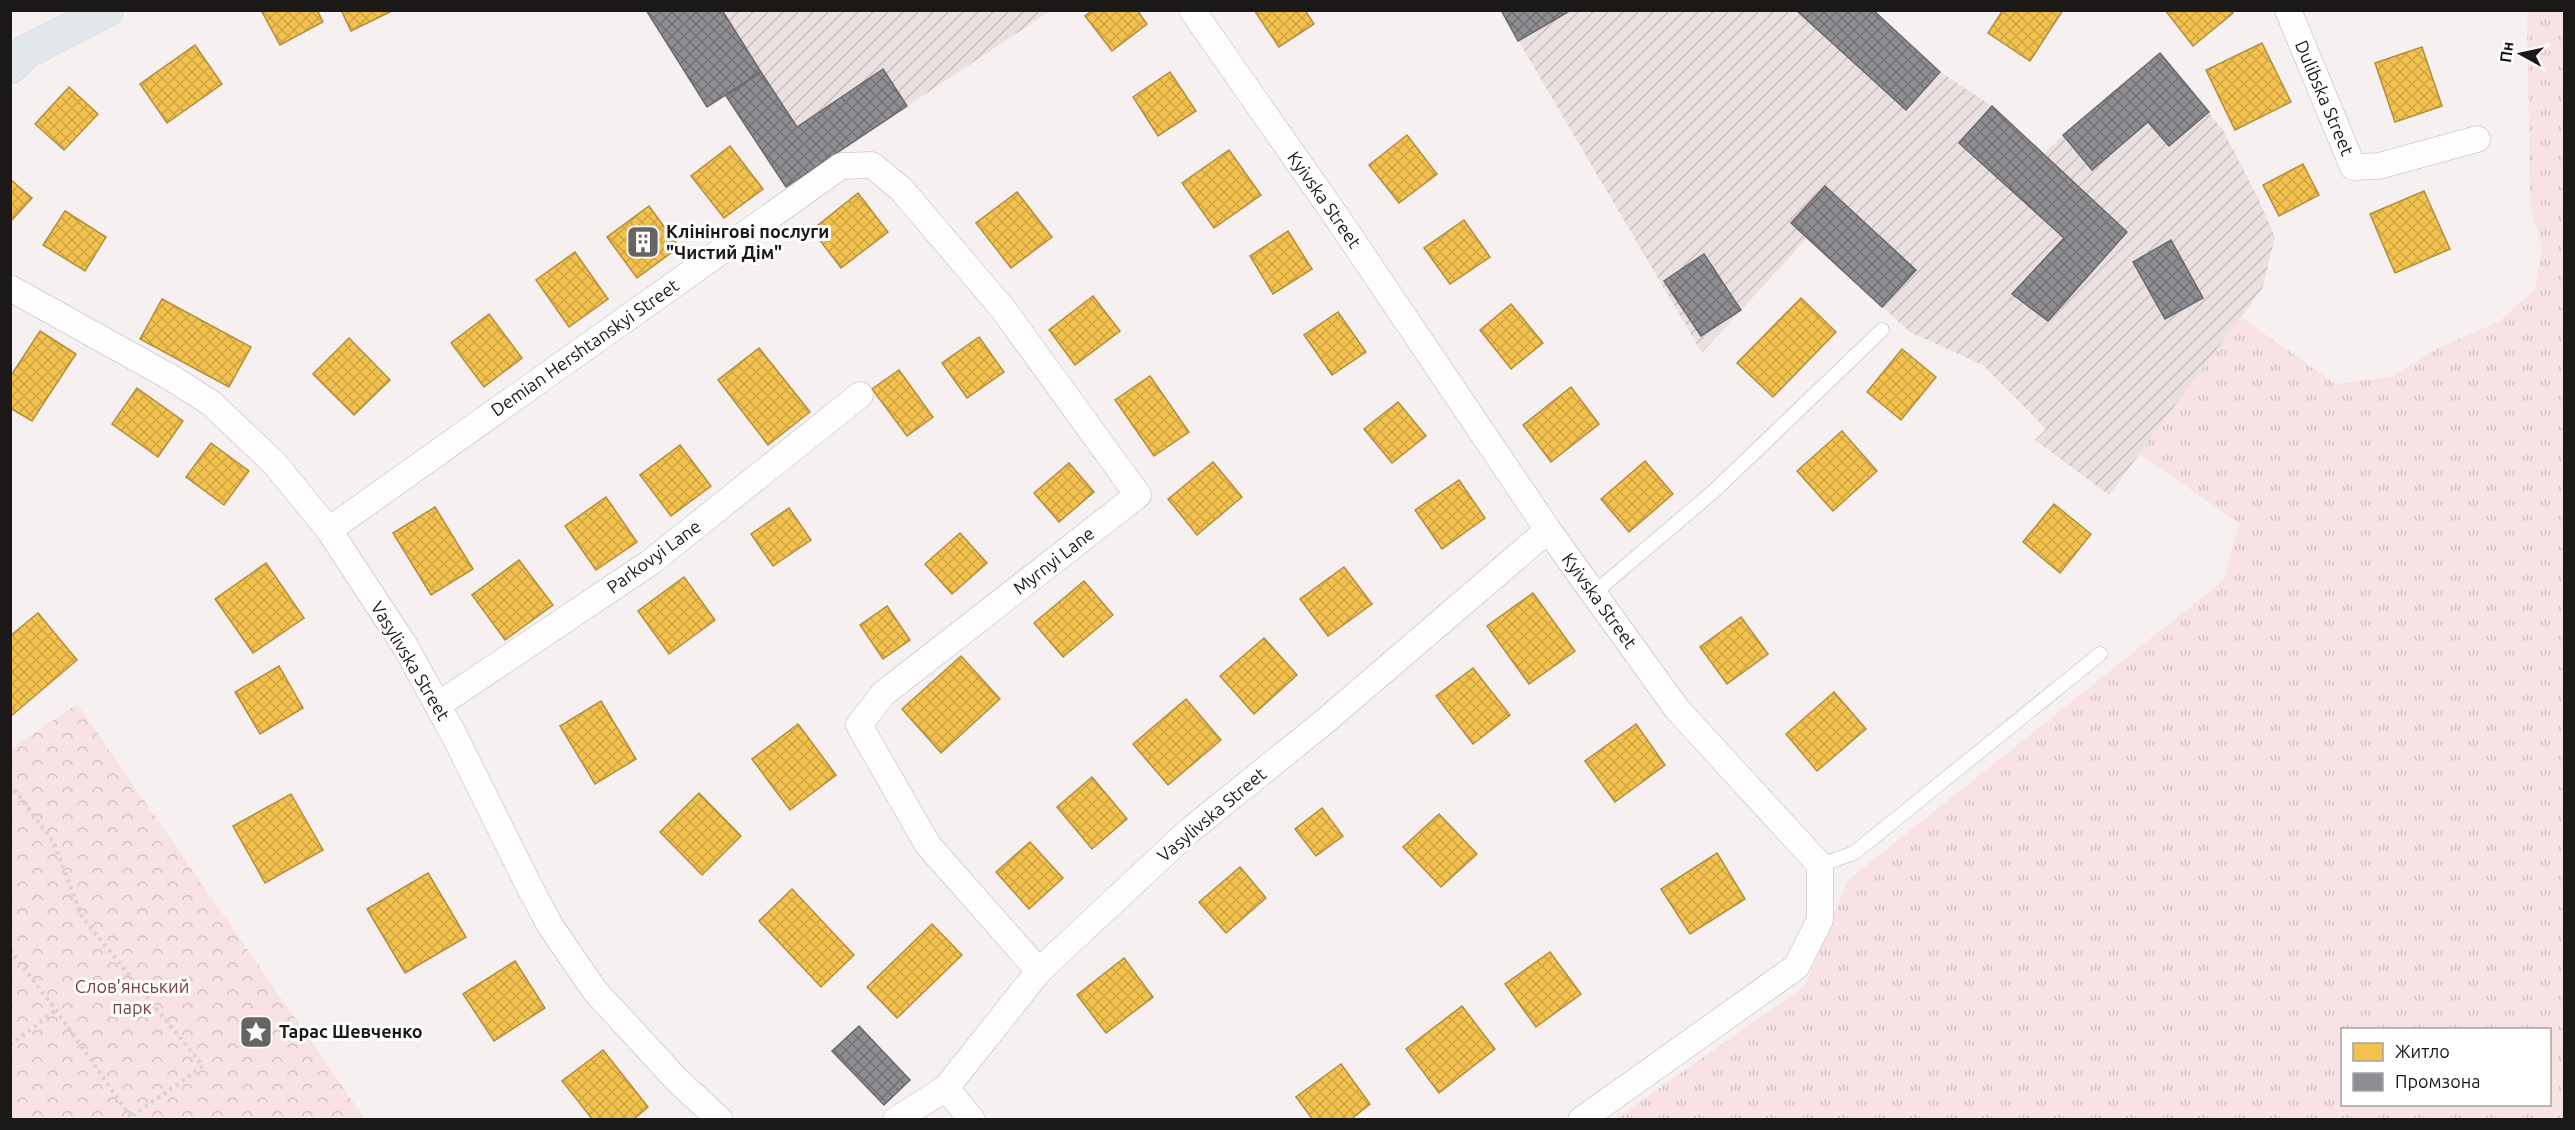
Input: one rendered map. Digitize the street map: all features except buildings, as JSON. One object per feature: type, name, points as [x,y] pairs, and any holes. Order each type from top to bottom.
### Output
[{"type":"main road","points":[[10,68],[26,52],[107,10]]},
{"type":"street","name":"Kyivska Street","points":[[1192,10],[1338,219],[1548,530],[1677,709],[1820,865]]},
{"type":"street","name":"Dulibska Street","points":[[2288,10],[2353,167],[2379,166],[2477,139]]},
{"type":"street","name":"Myrnyi Lane","points":[[841,166],[872,165],[901,189],[1003,309],[1138,495],[883,694],[859,725],[928,845],[1039,971]]},
{"type":"street","name":"Demian Hershtanskyi Street","points":[[329,530],[841,166]]},
{"type":"street","name":"Vasylivska Street","points":[[10,288],[170,377],[211,403],[275,464],[329,530],[405,646],[438,705],[551,927],[589,982],[639,1041],[720,1119]]},
{"type":"street","name":"Parkovyi Lane","points":[[438,705],[651,562],[860,395]]},
{"type":"street","name":"Vasylivska Street","points":[[896,1119],[946,1088],[1039,971],[1189,831],[1324,722],[1548,530]]},
{"type":"street","points":[[1581,1119],[1796,967],[1820,920],[1820,865]]},
{"type":"street","points":[[946,1088],[972,1119]]},
{"type":"lane","points":[[1594,593],[1714,491],[1882,330]]},
{"type":"lane","points":[[1820,865],[1854,853],[2100,654]]},
{"type":"path","points":[[10,784],[54,843],[81,917],[202,1066],[132,1118],[56,1010],[10,950]]},
{"type":"path","points":[[10,1045],[56,1010]]},
{"type":"shaded area","points":[[646,11],[1050,11],[786,187],[726,96],[707,107]]},
{"type":"shaded area","points":[[1501,11],[1873,11],[1940,72],[1992,106],[2044,154],[2063,135],[2160,53],[2223,130],[2258,198],[2275,237],[2263,287],[2109,495],[2035,440],[2046,429],[1983,365],[1910,332],[1807,238],[1702,353]]},
{"type":"green space","points":[[2527,11],[2564,11],[2564,1119],[1614,1120],[1805,986],[1847,881],[2224,580],[2239,523],[2139,454],[2241,317],[2335,384],[2390,377],[2439,348],[2500,321],[2535,289],[2542,249],[2530,205]]},
{"type":"green space","name":"Слов'янський парк","points":[[77,704],[365,1119],[11,1119],[11,749]]},
{"type":"place","name":"Клінінгові послуги \"Чистий Дім\"","points":[[643,242]]},
{"type":"place","name":"Тарас Шевченко","points":[[256,1032]]}]
